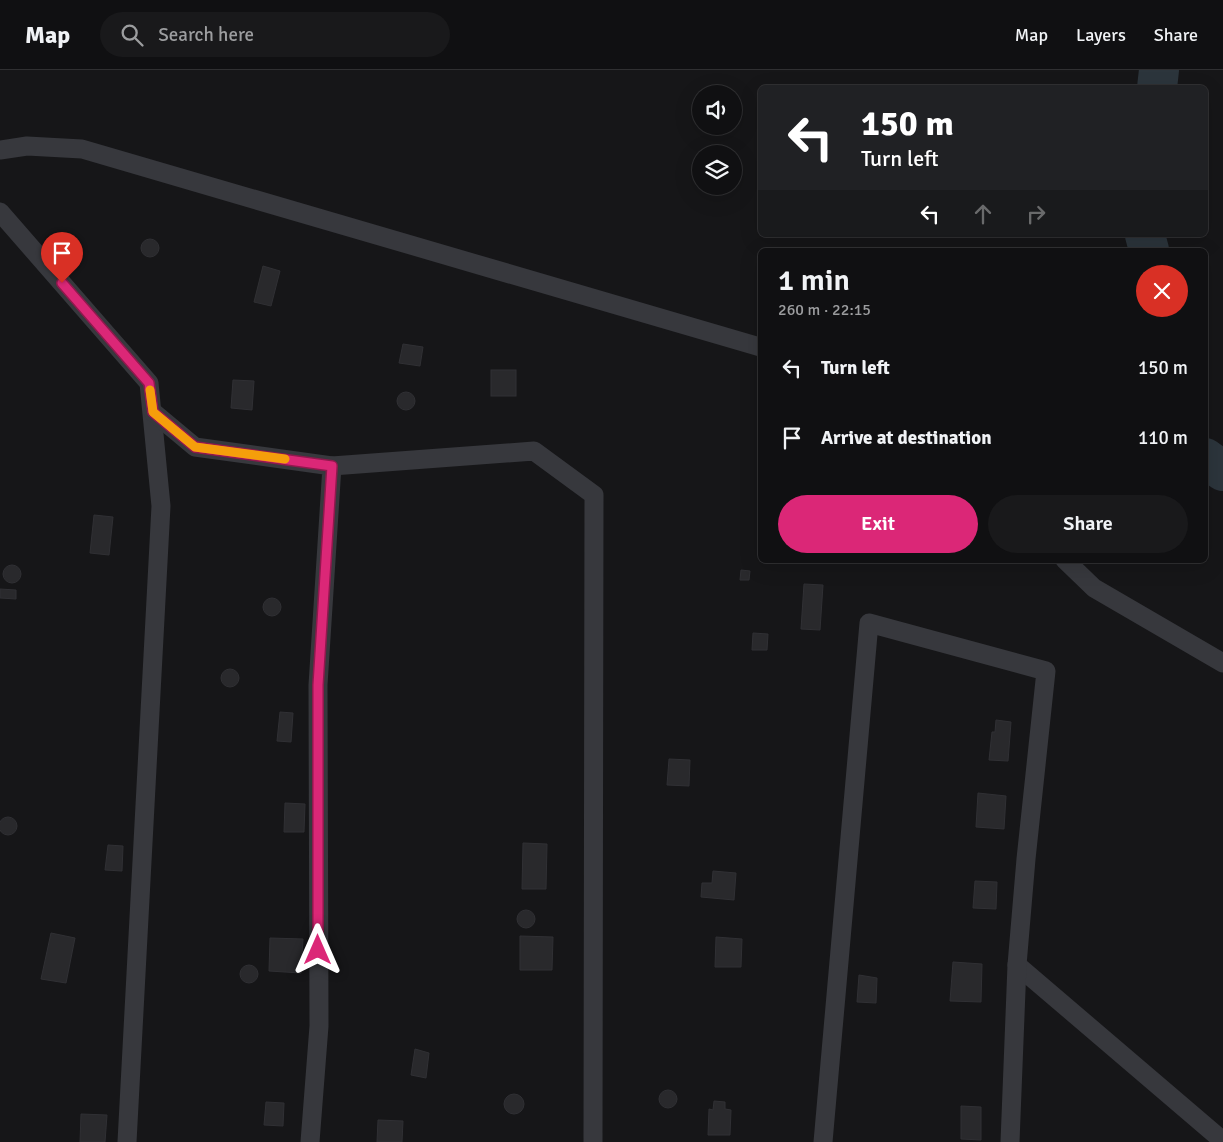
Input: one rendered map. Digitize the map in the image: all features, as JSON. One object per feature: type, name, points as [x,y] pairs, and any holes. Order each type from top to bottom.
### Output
[{"type":"street","points":[[0,150],[27,146],[82,149],[758,346]]},
{"type":"street","points":[[0,212],[149,383],[153,412],[161,506],[127,1142]]},
{"type":"street","points":[[153,412],[195,447],[332,466],[534,451],[594,495],[593,1142]]},
{"type":"street","points":[[310,1142],[319,1026],[318,685],[332,466]]},
{"type":"street","points":[[1068,563],[1094,588],[1223,663]]},
{"type":"street","points":[[824,1142],[869,623],[1046,671],[1017,965],[1010,1142]]},
{"type":"street","points":[[1017,965],[1223,1141]]},
{"type":"building","points":[[150,239],[156,242],[159,248],[156,254],[150,257],[144,254],[141,248],[144,242]]},
{"type":"building","points":[[263,266],[280,271],[271,306],[254,302]]},
{"type":"building","points":[[403,344],[423,347],[420,366],[399,363]]},
{"type":"building","points":[[491,370],[516,370],[516,396],[491,396]]},
{"type":"building","points":[[233,380],[254,381],[252,410],[231,408]]},
{"type":"building","points":[[406,392],[412,395],[415,401],[412,407],[406,410],[400,407],[397,401],[400,395]]},
{"type":"building","points":[[94,515],[113,517],[109,555],[90,553]]},
{"type":"building","points":[[8,565],[16,565],[21,570],[19,581],[8,583],[3,578],[3,570]]},
{"type":"building","points":[[741,570],[750,571],[749,580],[740,580]]},
{"type":"building","points":[[804,584],[823,585],[820,630],[801,629]]},
{"type":"building","points":[[0,589],[16,590],[16,599],[0,598]]},
{"type":"building","points":[[272,598],[278,601],[281,607],[278,613],[272,616],[266,613],[263,607],[266,601]]},
{"type":"building","points":[[753,633],[768,634],[767,650],[752,650]]},
{"type":"building","points":[[230,669],[236,672],[239,678],[236,684],[230,687],[224,684],[221,678],[224,672]]},
{"type":"building","points":[[280,712],[293,713],[291,742],[277,741]]},
{"type":"building","points":[[996,720],[1011,722],[1008,761],[989,760],[992,732],[995,732]]},
{"type":"building","points":[[669,759],[690,760],[689,786],[667,785]]},
{"type":"building","points":[[978,793],[1006,796],[1004,829],[976,827]]},
{"type":"building","points":[[285,803],[305,804],[304,832],[284,832]]},
{"type":"building","points":[[8,817],[14,820],[17,826],[14,832],[8,835],[2,832],[-1,826],[2,820]]},
{"type":"building","points":[[523,843],[547,844],[546,889],[522,889]]},
{"type":"building","points":[[108,845],[123,846],[122,871],[105,870]]},
{"type":"building","points":[[713,871],[736,873],[734,900],[701,897],[702,883],[712,883]]},
{"type":"building","points":[[975,881],[997,882],[996,909],[973,908]]},
{"type":"building","points":[[522,910],[530,910],[535,915],[533,926],[522,928],[517,923],[517,915]]},
{"type":"building","points":[[51,933],[75,938],[66,983],[41,979]]},
{"type":"building","points":[[520,936],[553,937],[552,970],[520,970]]},
{"type":"building","points":[[716,937],[742,939],[741,967],[715,967]]},
{"type":"building","points":[[270,938],[303,939],[301,973],[269,971]]},
{"type":"building","points":[[953,962],[982,964],[981,1002],[950,1001]]},
{"type":"building","points":[[245,965],[253,965],[258,970],[256,981],[245,983],[240,978],[240,970]]},
{"type":"building","points":[[859,975],[877,978],[876,1003],[857,1002]]},
{"type":"building","points":[[415,1049],[429,1053],[426,1078],[411,1075]]},
{"type":"building","points":[[664,1090],[672,1090],[677,1095],[675,1106],[664,1108],[659,1103],[659,1095]]},
{"type":"building","points":[[514,1094],[521,1097],[524,1104],[521,1111],[514,1114],[507,1111],[504,1104],[507,1097]]},
{"type":"building","points":[[714,1101],[725,1102],[725,1109],[731,1110],[730,1135],[708,1135],[709,1109],[713,1110]]},
{"type":"building","points":[[266,1102],[284,1103],[283,1126],[264,1125]]},
{"type":"building","points":[[961,1106],[981,1107],[981,1140],[961,1139]]},
{"type":"building","points":[[81,1114],[107,1115],[105,1142],[80,1142]]},
{"type":"building","points":[[378,1120],[403,1121],[402,1142],[377,1142]]},
{"type":"waterway","points":[[1157,85],[1159,70]]},
{"type":"waterway","points":[[1146,237],[1148,248]]},
{"type":"waterway","points":[[1208,460],[1223,471]]},
{"type":"slow traffic","points":[[150,390],[153,412],[195,447],[285,459]]},
{"type":"route","points":[[62,283],[149,383],[153,412],[195,447],[332,466],[318,685],[318,950]]}]
